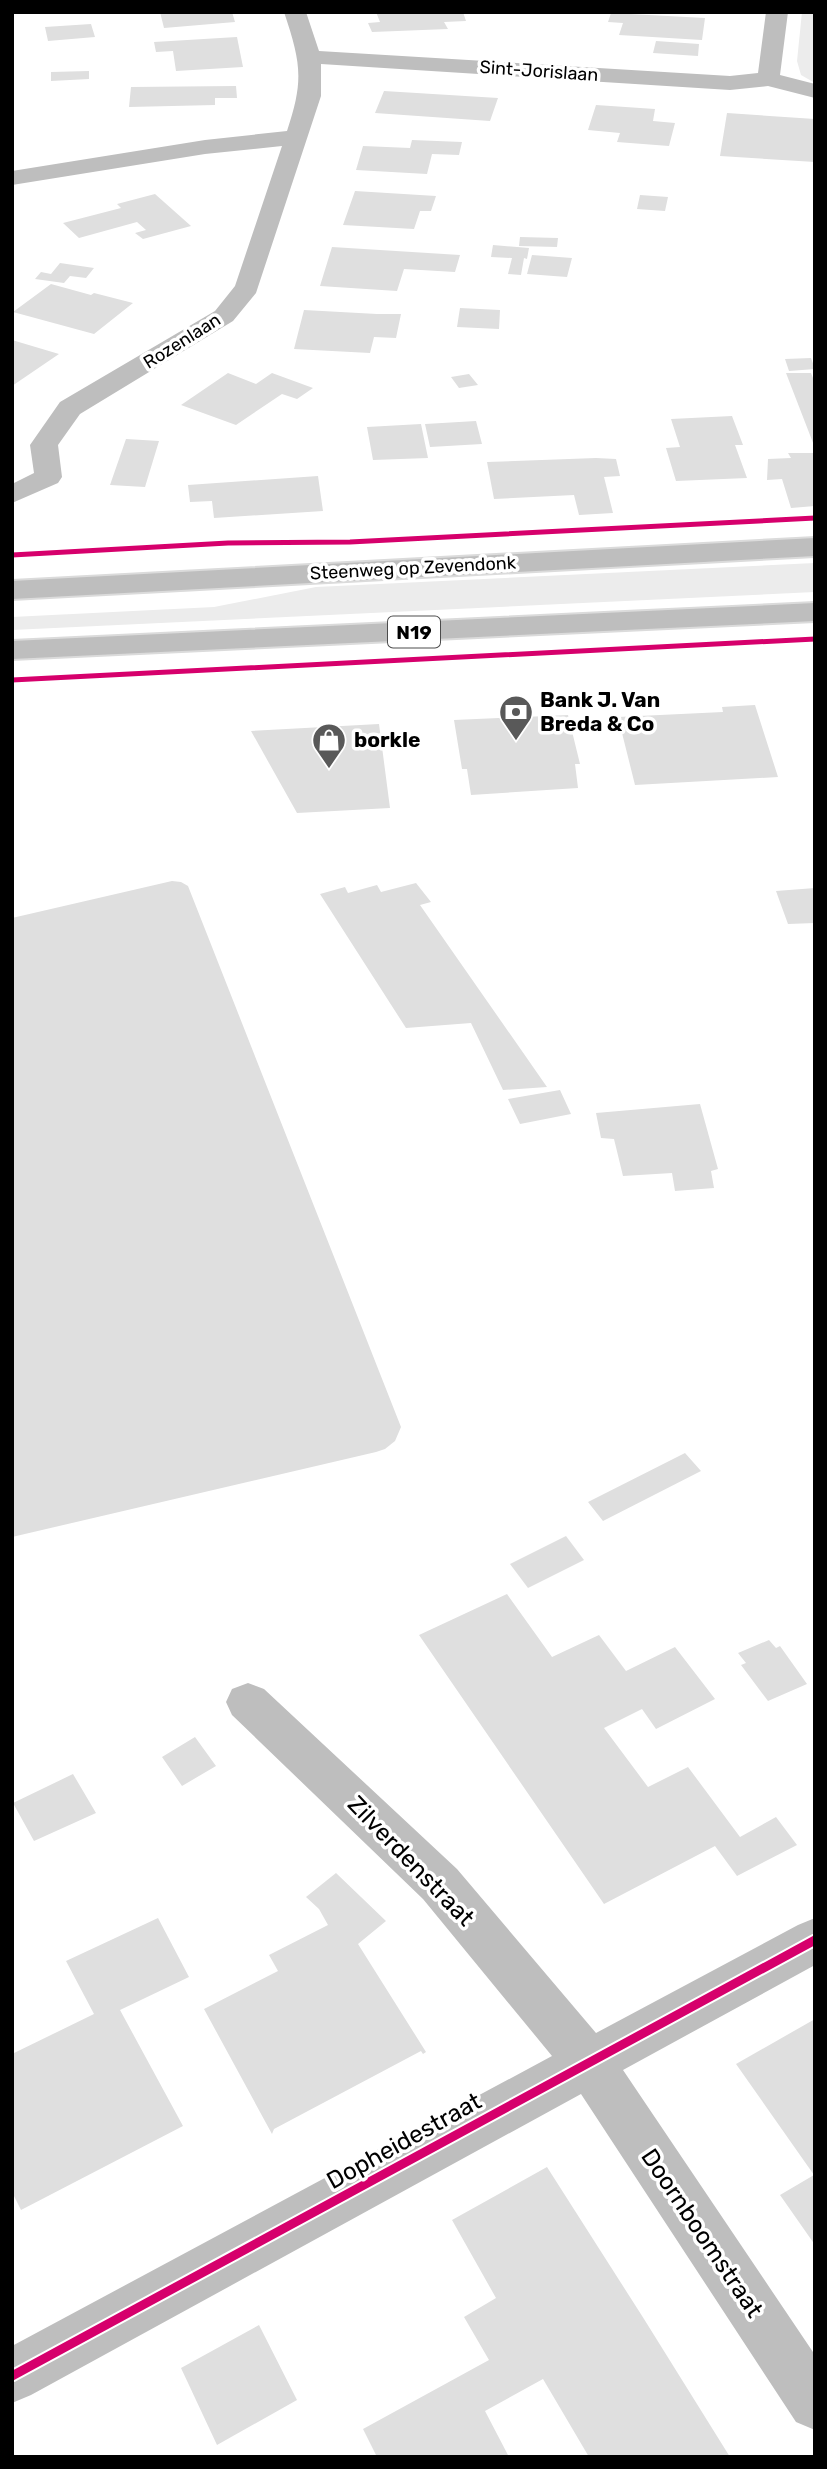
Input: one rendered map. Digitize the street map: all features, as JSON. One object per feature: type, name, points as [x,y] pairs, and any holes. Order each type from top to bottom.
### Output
[{"type":"street","name":"Rozenlaan","points":[[12,495],[48,478],[44,445],[70,408],[224,316],[247,288],[310,96],[310,57],[295,12]]},
{"type":"street","points":[[768,79],[778,12]]},
{"type":"street","name":"Sint-Jorislaan","points":[[310,57],[730,83],[768,79],[815,91]]},
{"type":"street","points":[[12,178],[205,147],[298,137]]},
{"type":"street","name":"Steenweg op Zevendonk","points":[[12,590],[815,547]]},
{"type":"street","name":"N19","points":[[12,650],[815,612]]},
{"type":"street","name":"Zilverdenstraat","points":[[248,1702],[440,1884],[589,2063]]},
{"type":"street","name":"Dopheidestraat","points":[[12,2376],[815,1940]]},
{"type":"street","name":"Doornboomstraat","points":[[589,2063],[815,2403]]},
{"type":"shaded area","points":[[802,12],[815,12],[815,83],[801,75],[797,61]]},
{"type":"shaded area","points":[[815,563],[815,592],[12,630],[12,617],[214,607],[316,587]]},
{"type":"building","points":[[160,12],[232,12],[235,22],[164,28]]},
{"type":"building","points":[[376,12],[463,12],[466,21],[444,22],[448,29],[372,32],[368,23],[380,22]]},
{"type":"building","points":[[611,13],[705,18],[702,40],[619,35],[623,23],[608,22]]},
{"type":"building","points":[[91,24],[95,37],[48,41],[45,27]]},
{"type":"building","points":[[237,37],[243,67],[176,71],[173,51],[156,52],[154,42]]},
{"type":"building","points":[[656,41],[699,44],[698,56],[653,53]]},
{"type":"building","points":[[89,71],[89,79],[51,81],[51,72]]},
{"type":"building","points":[[236,86],[237,98],[215,98],[215,105],[129,107],[131,87]]},
{"type":"building","points":[[384,91],[498,98],[490,121],[375,113]]},
{"type":"building","points":[[596,105],[655,109],[653,121],[675,123],[669,146],[617,142],[620,133],[588,130]]},
{"type":"building","points":[[727,113],[815,119],[815,162],[720,156]]},
{"type":"building","points":[[412,140],[462,142],[459,155],[432,154],[427,174],[356,170],[363,146],[410,148]]},
{"type":"building","points":[[355,191],[436,196],[431,211],[420,211],[414,229],[343,225]]},
{"type":"building","points":[[155,194],[191,226],[143,239],[135,233],[146,230],[137,222],[79,238],[63,223],[121,208],[117,204]]},
{"type":"building","points":[[640,195],[668,197],[665,211],[637,209]]},
{"type":"building","points":[[520,237],[558,238],[557,247],[519,246]]},
{"type":"building","points":[[493,245],[529,248],[521,275],[508,274],[512,258],[491,257]]},
{"type":"building","points":[[332,247],[460,255],[455,272],[404,269],[397,291],[320,286]]},
{"type":"building","points":[[532,255],[572,258],[567,277],[527,274]]},
{"type":"building","points":[[60,263],[94,268],[86,278],[70,276],[64,283],[35,279],[41,272],[51,274]]},
{"type":"building","points":[[51,284],[133,303],[94,334],[13,312]]},
{"type":"building","points":[[460,308],[500,310],[499,329],[457,327]]},
{"type":"building","points":[[304,310],[401,314],[396,338],[374,337],[370,353],[294,349]]},
{"type":"building","points":[[12,340],[59,354],[12,386]]},
{"type":"building","points":[[811,358],[815,369],[789,371],[785,359]]},
{"type":"building","points":[[228,373],[256,384],[272,373],[313,388],[297,399],[282,394],[236,425],[181,405]]},
{"type":"building","points":[[786,373],[811,373],[815,383],[815,448]]},
{"type":"building","points":[[469,374],[478,385],[459,388],[451,377]]},
{"type":"building","points":[[732,416],[743,445],[735,445],[747,478],[676,481],[666,448],[680,447],[671,419]]},
{"type":"building","points":[[476,421],[482,444],[430,447],[425,424]]},
{"type":"building","points":[[421,424],[428,458],[373,460],[367,427]]},
{"type":"building","points":[[126,439],[159,441],[145,487],[110,485]]},
{"type":"building","points":[[788,453],[815,453],[815,506],[791,508],[782,479],[767,480],[768,459],[791,458]]},
{"type":"building","points":[[616,459],[620,476],[604,477],[613,513],[579,515],[574,495],[494,499],[487,462]]},
{"type":"building","points":[[318,476],[323,511],[214,518],[212,501],[190,502],[188,485]]},
{"type":"building","points":[[755,705],[778,777],[635,785],[618,717],[723,712],[722,707]]},
{"type":"building","name":"Bank J. Van Breda & Co","points":[[568,715],[580,764],[575,764],[578,788],[471,795],[467,769],[462,769],[454,720]]},
{"type":"building","name":"borkle","points":[[379,724],[390,808],[297,813],[251,731]]},
{"type":"building","points":[[172,881],[188,886],[401,1427],[395,1441],[376,1452],[12,1537],[12,918]]},
{"type":"building","points":[[416,883],[431,902],[420,905],[547,1087],[503,1090],[471,1023],[406,1028],[320,894],[345,887],[348,893],[377,885],[381,892]]},
{"type":"building","points":[[815,888],[815,923],[788,924],[776,891]]},
{"type":"building","points":[[560,1090],[571,1114],[520,1124],[508,1099]]},
{"type":"building","points":[[700,1104],[718,1169],[711,1171],[714,1188],[675,1191],[672,1173],[623,1176],[614,1139],[601,1138],[596,1113]]},
{"type":"building","points":[[685,1453],[701,1471],[603,1521],[588,1502]]},
{"type":"building","points":[[566,1536],[584,1560],[528,1588],[510,1564]]},
{"type":"building","points":[[507,1594],[552,1657],[599,1635],[626,1671],[675,1647],[715,1699],[656,1729],[642,1709],[604,1728],[648,1787],[688,1767],[740,1837],[776,1817],[797,1845],[737,1876],[715,1846],[604,1904],[419,1635]]},
{"type":"building","points":[[769,1640],[776,1648],[780,1646],[807,1684],[768,1701],[741,1665],[746,1663],[738,1653]]},
{"type":"building","points":[[195,1737],[216,1766],[182,1786],[162,1757]]},
{"type":"building","points":[[73,1774],[96,1813],[34,1841],[13,1803]]},
{"type":"building","points":[[336,1873],[386,1921],[358,1944],[426,2052],[423,2054],[421,2051],[274,2129],[272,2134],[204,2009],[278,1971],[269,1955],[328,1925],[319,1909],[306,1897]]},
{"type":"building","points":[[158,1918],[189,1977],[120,2010],[183,2126],[21,2210],[12,2192],[12,2054],[94,2014],[66,1961]]},
{"type":"building","points":[[815,2019],[815,2245],[780,2195],[814,2175],[736,2064]]},
{"type":"building","points":[[547,2167],[730,2457],[589,2457],[543,2379],[485,2411],[509,2457],[377,2457],[363,2429],[489,2360],[464,2317],[496,2298],[452,2220]]},
{"type":"building","points":[[259,2325],[297,2400],[217,2445],[181,2368]]},
{"type":"cycle path","points":[[12,555],[228,543],[350,542],[815,518]]},
{"type":"cycle path","points":[[12,680],[815,639]]},
{"type":"cycle path","points":[[12,2376],[815,1940]]},
{"type":"place","name":"Bank J. Van Breda & Co","points":[[516,742]]},
{"type":"place","name":"borkle","points":[[329,770]]}]
